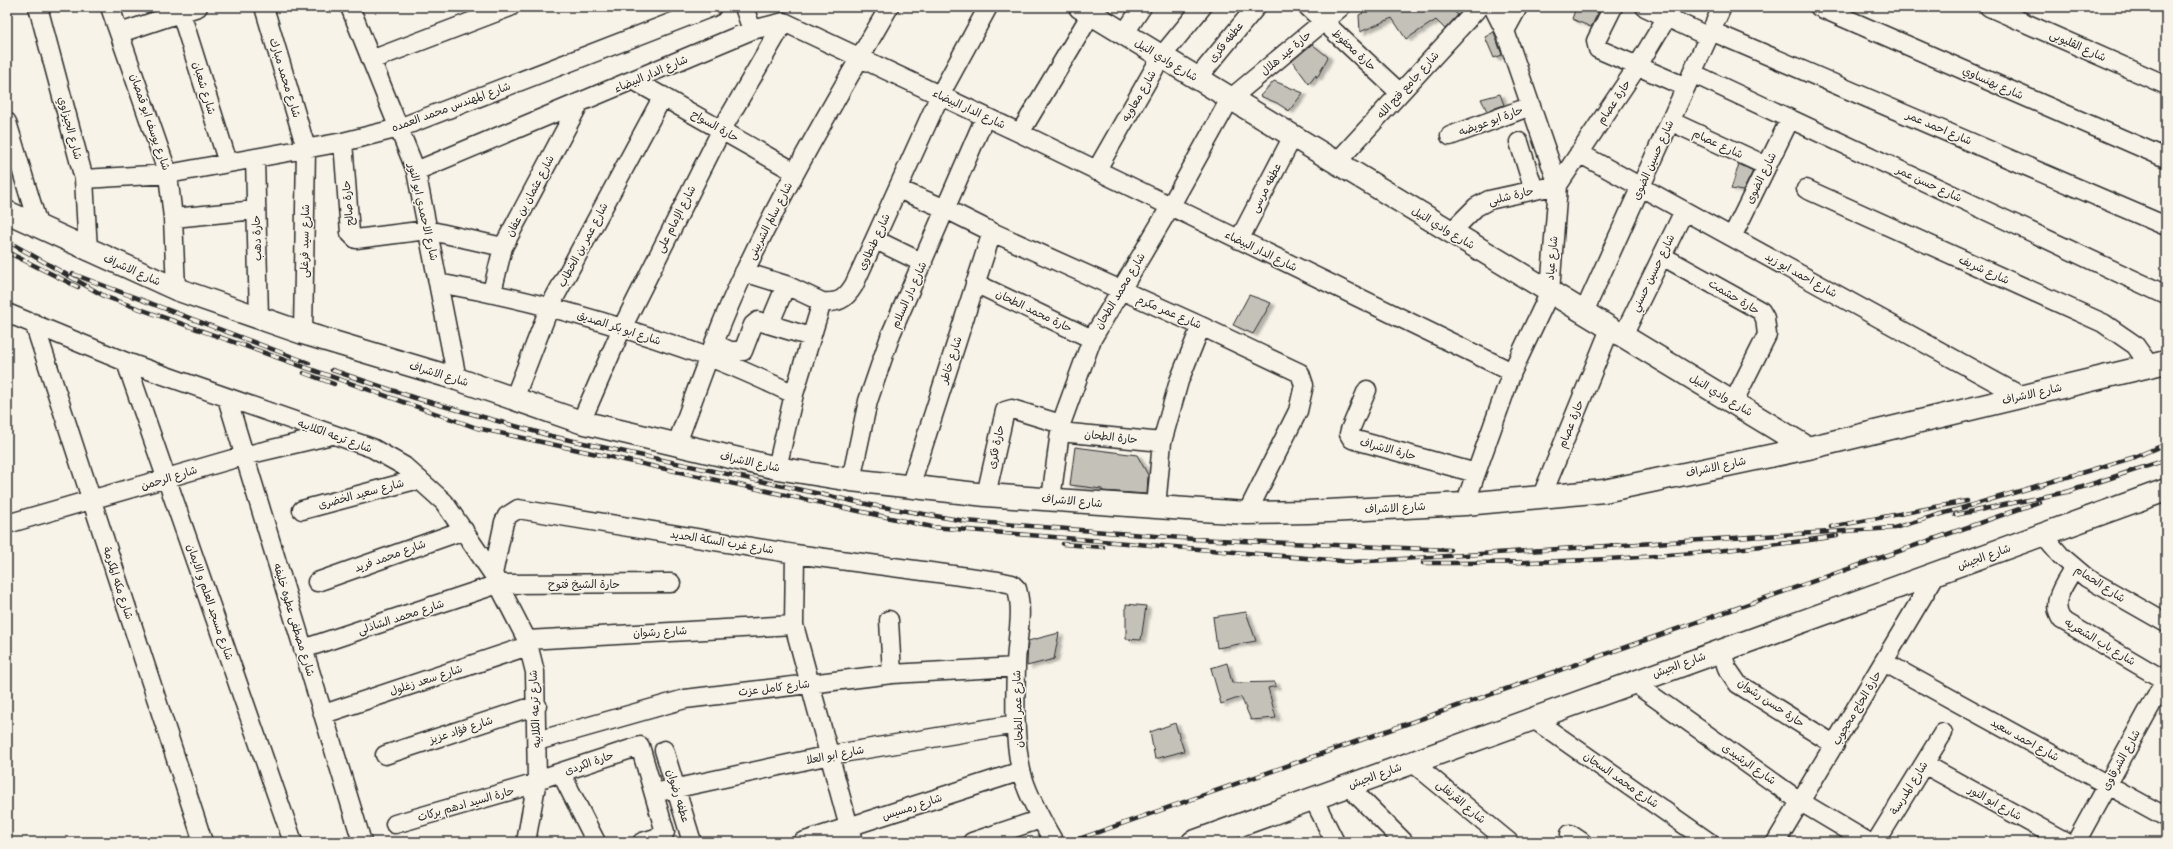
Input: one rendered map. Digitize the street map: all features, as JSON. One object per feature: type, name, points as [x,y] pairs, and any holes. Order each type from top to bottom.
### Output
[{"type":"street","name":"شارع الجيزاوي","points":[[38,7],[84,179],[88,251]]},
{"type":"street","name":"شارع يوسف ابو قمصان","points":[[110,7],[168,174],[173,218],[176,289]]},
{"type":"street","name":"شارع محمد مبارك","points":[[264,7],[306,148]]},
{"type":"street","name":"شارع الاحمدي ابو النور","points":[[350,7],[416,171],[457,379]]},
{"type":"street","points":[[372,60],[510,7]]},
{"type":"street","name":"شارع المهندس محمد العمده","points":[[84,179],[168,174],[343,142],[399,128],[712,7]]},
{"type":"street","points":[[744,7],[752,30]]},
{"type":"street","name":"شارع سالم الشربينى","points":[[676,446],[712,350],[744,272],[794,172],[889,7]]},
{"type":"street","name":"شارع طنطاوى","points":[[822,302],[836,303],[844,299],[850,292],[876,240],[940,95],[988,7]]},
{"type":"street","points":[[1124,34],[1142,7]]},
{"type":"street","name":"شارع معاويه","points":[[1096,171],[1161,57],[1202,7]]},
{"type":"street","name":"عطفه فكرى","points":[[1197,79],[1256,7]]},
{"type":"street","name":"حارة محفوظ","points":[[1308,7],[1400,93]]},
{"type":"street","name":"حارة عيد هلال","points":[[1230,99],[1341,7]]},
{"type":"street","name":"شارع جامع فتح الله","points":[[1336,163],[1479,7]]},
{"type":"street","name":"شارع عياد","points":[[1465,504],[1512,372],[1550,292],[1558,185],[1505,31],[1493,7]]},
{"type":"street","points":[[1505,31],[1518,7]]},
{"type":"street","name":"شارع حسن عمر","points":[[1613,7],[1596,41],[1597,47],[1600,51],[1637,67],[1689,80],[1790,119],[2166,295]]},
{"type":"street","points":[[1645,7],[1710,34]]},
{"type":"street","name":"شارع حسين الضوى","points":[[1584,312],[1722,7]]},
{"type":"street","name":"شارع بهنساوي","points":[[1819,7],[1854,14],[2166,158]]},
{"type":"street","name":"شارع القليوبى","points":[[1989,7],[2166,84]]},
{"type":"street","points":[[120,33],[190,10]]},
{"type":"street","name":"شارع شعبان","points":[[190,10],[228,163]]},
{"type":"street","points":[[1020,133],[1085,10]]},
{"type":"street","name":"شارع وادي النيل","points":[[1085,10],[1808,448]]},
{"type":"street","name":"حارة عصام","points":[[1558,185],[1637,67],[1667,17]]},
{"type":"street","name":"شارع الدار البيضاء","points":[[416,171],[635,81],[752,30],[784,22],[1020,133],[1512,372]]},
{"type":"street","name":"شارع الإمام على","points":[[581,422],[622,328],[721,130],[784,22]]},
{"type":"street","name":"شارع احمد عمر","points":[[1710,34],[2166,226]]},
{"type":"street","name":"حارة السواح","points":[[635,81],[794,172]]},
{"type":"street","name":"شارع عمر بن الخطاب","points":[[514,399],[550,306],[662,96]]},
{"type":"street","name":"شارع محمد الطحان","points":[[1051,499],[1061,428],[1092,339],[1170,207],[1230,99]]},
{"type":"street","name":"شارع عثمان بن عفان","points":[[492,292],[503,247],[579,104]]},
{"type":"street","name":"حارة ابو عويضه","points":[[1450,136],[1531,106]]},
{"type":"street","name":"شارع دار السلام","points":[[851,480],[868,401],[891,334],[985,117]]},
{"type":"street","name":"شارع الضوى","points":[[1732,237],[1790,119]]},
{"type":"street","points":[[7,122],[39,228]]},
{"type":"street","name":"شارع عصام","points":[[1670,122],[1767,166]]},
{"type":"street","name":"عطفه مرسى","points":[[1239,240],[1293,136]]},
{"type":"street","name":"حارة صالح","points":[[343,142],[350,233],[356,239],[362,239],[427,230]]},
{"type":"street","points":[[1519,142],[1534,190]]},
{"type":"street","name":"شارع سيد فرغلى","points":[[303,333],[306,148]]},
{"type":"street","name":"شارع احمد ابو زيد","points":[[1580,153],[2023,396]]},
{"type":"street","name":"حارة دهب","points":[[255,158],[259,318]]},
{"type":"street","name":"حارة شلبى","points":[[1451,232],[1476,207],[1489,200],[1558,185]]},
{"type":"street","name":"شارع شريف","points":[[1806,189],[2103,323],[2135,345],[2158,364]]},
{"type":"street","name":"شارع عمر مكرم","points":[[898,190],[946,209],[1120,291],[1294,369],[1303,378],[1303,395],[1298,411],[1247,513]]},
{"type":"street","points":[[173,218],[256,210]]},
{"type":"street","name":"شارع حسين حسني","points":[[1616,332],[1662,256],[1684,211]]},
{"type":"street","name":"شارع الاشراف","points":[[7,212],[88,251],[176,289],[303,333],[457,379],[581,422],[676,446],[777,468],[851,480],[986,495],[1156,508],[1247,513],[1465,504],[1604,491],[1808,448],[2158,364]]},
{"type":"street","points":[[427,230],[503,247]]},
{"type":"street","name":"شارع خاطر","points":[[910,487],[992,232]]},
{"type":"street","points":[[876,240],[923,263]]},
{"type":"street","name":"حارة حشمت","points":[[1662,256],[1761,311],[1765,318],[1767,335],[1733,403]]},
{"type":"street","points":[[744,272],[786,285],[822,302],[794,394],[777,468]]},
{"type":"street","name":"شارع ابو بكر الصديق","points":[[438,283],[492,292],[550,306],[622,328],[712,350],[794,394]]},
{"type":"street","name":"حارة محمد الطحان","points":[[975,283],[1092,339]]},
{"type":"street","points":[[770,323],[786,285]]},
{"type":"street","name":"شارع ترعه الكلابيه","points":[[7,312],[126,362],[372,448],[404,466],[444,502],[464,530],[495,579],[528,643],[535,672],[537,705],[537,782],[526,842]]},
{"type":"street","points":[[712,350],[740,352],[744,349],[754,323],[758,321],[770,323],[811,337]]},
{"type":"street","name":"شارع مكه المكرمة","points":[[34,323],[91,501],[204,842]]},
{"type":"street","points":[[1156,508],[1162,442],[1179,380],[1201,326]]},
{"type":"street","name":"حارة عصام","points":[[1541,498],[1616,332]]},
{"type":"street","name":"شارع مسجد العلم و الايمان","points":[[126,362],[293,842]]},
{"type":"street","name":"حارة الاشراف","points":[[1367,390],[1350,430],[1349,434],[1352,439],[1476,473]]},
{"type":"street","name":"شارع مصطفى عطوه خليفه","points":[[226,398],[362,842]]},
{"type":"street","name":"حارة فكرى","points":[[986,495],[1005,412],[1012,409],[1061,428]]},
{"type":"street","name":"حارة الطحان","points":[[1061,428],[1162,442]]},
{"type":"street","name":"شارع الرحمن","points":[[7,524],[243,456],[332,435]]},
{"type":"street","name":"شارع سعيد الخضرى","points":[[302,510],[420,479]]},
{"type":"street","name":"شارع الجيش","points":[[1200,841],[1532,718],[1936,574],[2166,490]]},
{"type":"street","name":"شارع غرب السكة الحديد","points":[[495,579],[504,522],[507,516],[518,509],[795,554],[998,580]]},
{"type":"street","name":"شارع محمد فريد","points":[[317,582],[464,530]]},
{"type":"street","name":"شارع الحمام","points":[[2042,535],[2074,568],[2102,588],[2166,623]]},
{"type":"street","points":[[795,554],[794,625],[851,834]]},
{"type":"street","name":"شارع باب الشعريه","points":[[2074,568],[2057,602],[2057,612],[2062,620],[2166,680]]},
{"type":"street","name":"حارة الحاج محجوب","points":[[1776,842],[1936,574]]},
{"type":"street","name":"شارع محمد الشاذلى","points":[[303,649],[495,579]]},
{"type":"street","name":"حارة الشيخ فتوح","points":[[495,579],[671,583]]},
{"type":"street","name":"شارع عمر الطحان","points":[[998,580],[1012,584],[1016,589],[1019,598],[1016,667],[1016,724],[1021,771],[1041,819],[1054,842]]},
{"type":"street","points":[[889,620],[892,674]]},
{"type":"street","name":"شارع رشوان","points":[[528,643],[794,625]]},
{"type":"street","name":"شارع سعد زغلول","points":[[324,714],[528,643]]},
{"type":"street","name":"حارة حسن رشوان","points":[[1721,650],[1727,668],[1738,684],[1835,745]]},
{"type":"street","name":"شارع احمد سعيد","points":[[1884,662],[2166,818]]},
{"type":"street","name":"شارع كامل عزت","points":[[537,741],[685,699],[892,674],[1016,667]]},
{"type":"street","name":"شارع الشرقاوى","points":[[2076,842],[2166,680]]},
{"type":"street","name":"شارع الرشيدى","points":[[1633,682],[1801,802],[1868,842]]},
{"type":"street","name":"شارع فؤاد عزيز","points":[[385,754],[537,705]]},
{"type":"street","name":"شارع محمد السجان","points":[[1532,718],[1709,842]]},
{"type":"street","name":"شارع ابو العلا","points":[[654,793],[830,755],[1016,724]]},
{"type":"street","name":"شارع المدرسة","points":[[1876,842],[1943,733]]},
{"type":"street","name":"حارة الكردى","points":[[537,782],[640,746],[654,793]]},
{"type":"street","name":"عطفه رضوان","points":[[664,750],[692,842]]},
{"type":"street","name":"شارع القرنفلى","points":[[1412,762],[1509,842]]},
{"type":"street","name":"شارع ابو النور","points":[[1924,764],[2066,842]]},
{"type":"street","name":"شارع رمسيس","points":[[802,842],[851,834],[1021,771]]},
{"type":"street","points":[[561,773],[596,842]]},
{"type":"street","name":"حارة السيد ادهم بركات","points":[[395,824],[537,782]]},
{"type":"street","points":[[1348,786],[1404,842]]},
{"type":"street","points":[[642,842],[662,836],[665,832],[654,793]]},
{"type":"street","points":[[1313,798],[1335,842]]},
{"type":"street","points":[[972,842],[1041,819]]},
{"type":"building","points":[[1359,7],[1456,7],[1452,10],[1458,15],[1445,29],[1436,20],[1406,39],[1392,18],[1360,32],[1359,15],[1363,13]]},
{"type":"building","points":[[1576,7],[1601,7],[1591,27],[1572,19]]},
{"type":"building","points":[[1494,32],[1502,55],[1494,58],[1485,37]]},
{"type":"building","points":[[1312,44],[1328,57],[1317,78],[1316,75],[1309,84],[1292,61]]},
{"type":"building","points":[[1274,81],[1303,93],[1289,111],[1277,103],[1260,96]]},
{"type":"building","points":[[1500,94],[1504,105],[1487,111],[1481,99]]},
{"type":"building","points":[[1739,164],[1753,171],[1743,191],[1731,189]]},
{"type":"building","points":[[1249,295],[1271,303],[1253,334],[1233,325]]},
{"type":"building","points":[[1075,447],[1137,455],[1148,475],[1147,494],[1102,491],[1102,489],[1070,485]]},
{"type":"building","points":[[1126,604],[1146,606],[1141,640],[1126,639]]},
{"type":"building","points":[[1246,612],[1256,641],[1217,648],[1213,617]]},
{"type":"building","points":[[1059,633],[1054,659],[1027,666],[1028,641]]},
{"type":"building","points":[[1227,663],[1232,683],[1275,682],[1276,686],[1268,688],[1276,718],[1251,720],[1241,697],[1221,704],[1211,668]]},
{"type":"building","points":[[1175,723],[1184,751],[1155,759],[1150,732]]},
{"type":"railway","points":[[7,241],[106,297],[477,428],[932,527],[1354,562],[1894,528],[2135,457],[2166,444]]},
{"type":"railway","points":[[7,252],[78,287]]},
{"type":"railway","points":[[73,274],[309,363]]},
{"type":"railway","points":[[332,370],[415,398],[551,436],[871,505],[965,521],[1194,539],[1450,550]]},
{"type":"railway","points":[[304,373],[334,384]]},
{"type":"railway","points":[[2067,492],[2166,460]]},
{"type":"railway","points":[[1955,515],[2071,491]]},
{"type":"railway","points":[[1831,527],[1967,501]]},
{"type":"railway","points":[[1070,842],[2039,502]]},
{"type":"railway","points":[[1423,563],[1527,562],[1630,558],[1734,549],[1837,536]]},
{"type":"railway","points":[[1063,544],[1103,547]]}]
